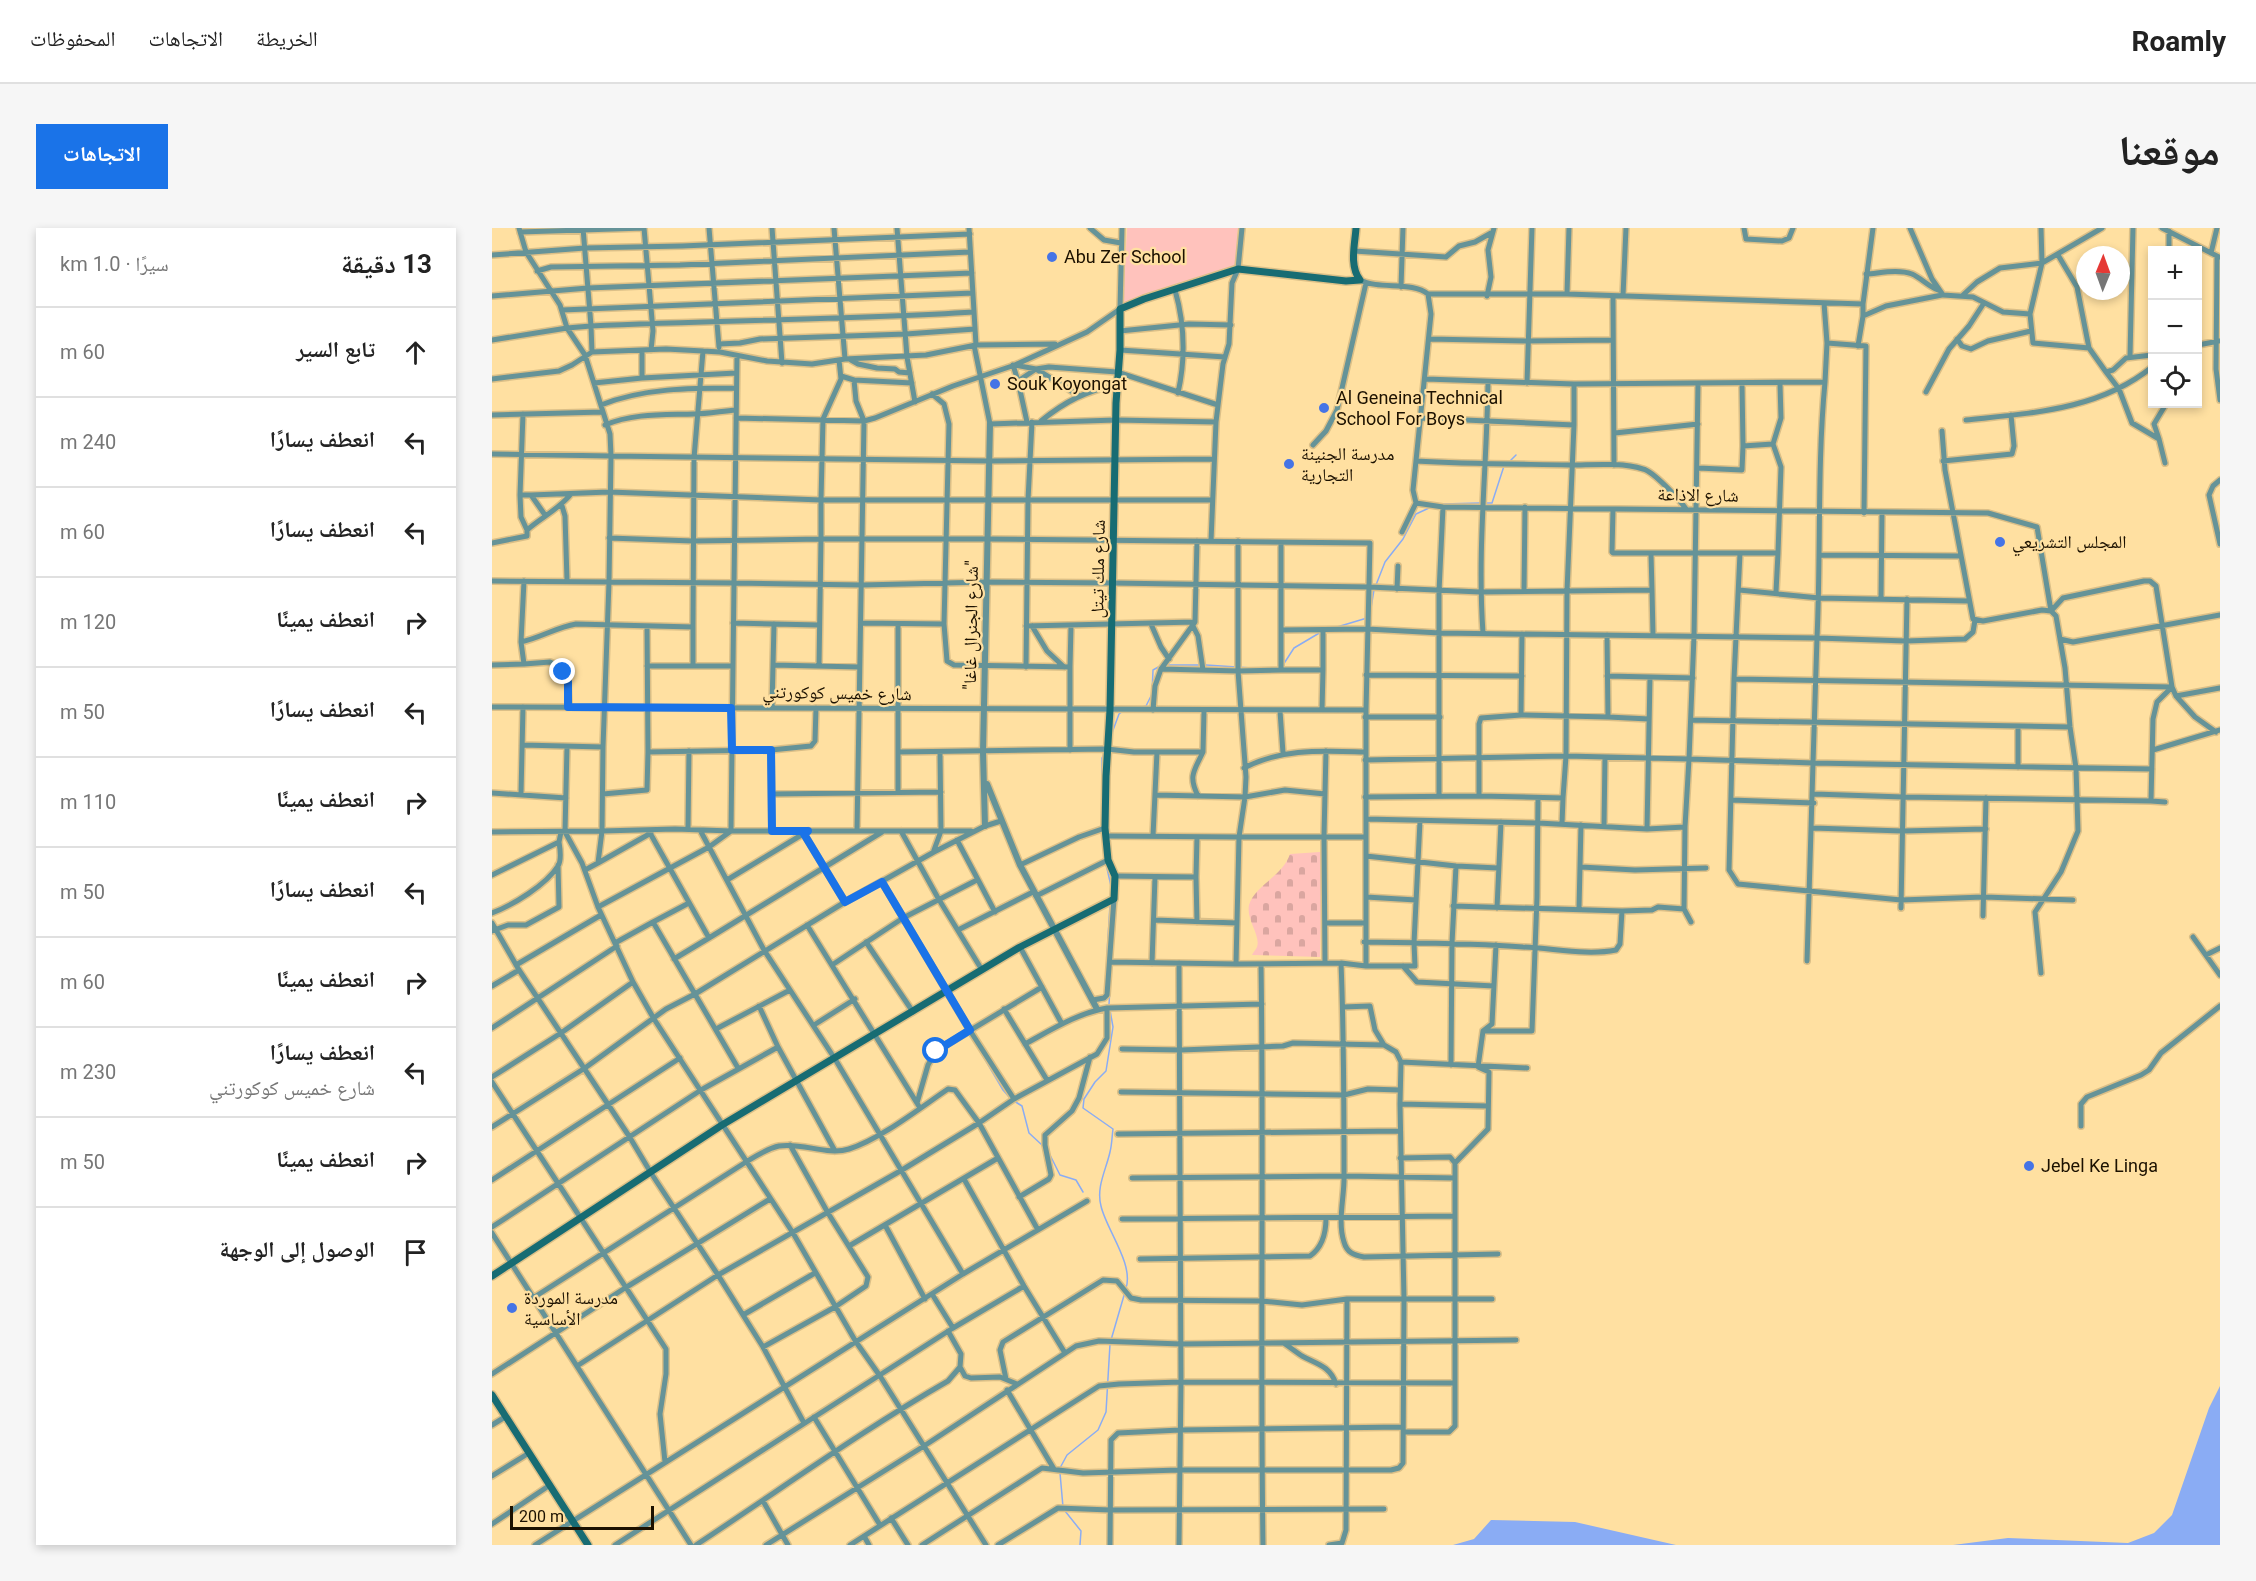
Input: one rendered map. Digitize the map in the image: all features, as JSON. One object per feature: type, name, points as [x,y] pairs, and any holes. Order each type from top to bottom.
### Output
[{"type":"main road","points":[[1356,228],[1355,272],[1363,281]]},
{"type":"main road","points":[[1120,309],[1238,269],[1363,281]]},
{"type":"main road","name":"شارع ملك تيتل","points":[[1108,860],[1105,828],[1120,309]]},
{"type":"main road","points":[[492,1275],[722,1125],[1020,947],[1114,899],[1115,876],[1108,860]]},
{"type":"main road","points":[[492,1395],[588,1545]]},
{"type":"street","points":[[598,863],[602,831],[606,624],[609,582],[610,434],[585,355],[567,328],[562,310],[526,252],[519,230],[644,228],[650,286],[651,350]]},
{"type":"street","points":[[709,228],[720,352]]},
{"type":"street","points":[[772,228],[782,363]]},
{"type":"street","points":[[819,666],[823,419],[841,376],[844,359],[834,228]]},
{"type":"street","points":[[897,228],[907,357],[915,402]]},
{"type":"street","points":[[1090,228],[1104,240],[1121,243]]},
{"type":"street","points":[[492,379],[559,371],[592,352],[703,351],[782,363],[812,364],[844,359],[907,357],[975,345],[1064,343],[1094,328],[1120,309],[1122,228]]},
{"type":"street","points":[[1211,541],[1216,422],[1232,325],[1232,284],[1238,269],[1242,228]]},
{"type":"street","points":[[1401,287],[1403,228]]},
{"type":"street","points":[[1527,382],[1528,295],[1532,228]]},
{"type":"street","points":[[1567,294],[1569,228]]},
{"type":"street","points":[[1623,296],[1626,228]]},
{"type":"street","points":[[1744,228],[1746,239],[1782,241],[1789,238],[1793,228]]},
{"type":"street","points":[[1858,346],[1873,228]]},
{"type":"street","points":[[1910,228],[1915,245],[1938,290],[1943,295]]},
{"type":"street","points":[[2041,228],[2042,264],[2030,314],[2033,344],[2090,348]]},
{"type":"street","points":[[1963,295],[1977,282],[2000,268],[2042,264],[2102,228]]},
{"type":"street","points":[[2130,357],[2133,228]]},
{"type":"street","points":[[2162,228],[2216,256]]},
{"type":"street","points":[[2217,228],[2220,400]]},
{"type":"street","points":[[583,229],[592,352]]},
{"type":"street","points":[[2169,230],[2169,246]]},
{"type":"street","points":[[492,255],[585,248],[897,237],[969,231],[975,345],[990,424],[1116,420],[1216,422]]},
{"type":"street","points":[[1354,251],[1446,257],[1458,246],[1475,242],[1492,231]]},
{"type":"street","points":[[1487,296],[1491,277],[1488,261],[1492,231]]},
{"type":"street","points":[[537,271],[545,268],[970,252]]},
{"type":"street","points":[[2058,255],[2077,287],[2090,348],[2119,389],[2132,423],[2159,439]]},
{"type":"street","points":[[492,296],[588,288],[972,273]]},
{"type":"street","points":[[1866,274],[1905,273],[1914,275],[1928,286],[1938,290]]},
{"type":"street","points":[[1313,445],[1326,431],[1337,410],[1363,281],[1419,289],[1428,294],[1487,296],[1567,294],[1863,304]]},
{"type":"street","points":[[1175,290],[1184,324],[1184,354],[1178,393]]},
{"type":"street","points":[[562,310],[973,293]]},
{"type":"street","points":[[1402,532],[1416,503],[1413,494],[1426,379],[1431,305],[1428,294]]},
{"type":"street","points":[[1863,316],[1886,306],[1943,295],[1973,297],[2003,312],[2030,314]]},
{"type":"street","points":[[1613,296],[1614,465]]},
{"type":"street","points":[[1807,961],[1814,803],[1821,429],[1827,343],[1824,303]]},
{"type":"street","points":[[1926,392],[1948,349],[1969,326],[1984,303]]},
{"type":"street","points":[[492,340],[591,326],[974,312]]},
{"type":"street","points":[[1120,331],[1184,324],[1232,325]]},
{"type":"street","points":[[719,344],[781,338],[975,329]]},
{"type":"street","points":[[1957,339],[1962,346],[1971,349],[1988,341],[2031,331]]},
{"type":"street","points":[[1429,339],[1612,340]]},
{"type":"street","points":[[2202,344],[2218,341]]},
{"type":"street","points":[[1827,343],[1866,346],[1864,513]]},
{"type":"street","points":[[736,418],[864,421],[1014,365],[1058,344]]},
{"type":"street","points":[[1120,350],[1225,357]]},
{"type":"street","points":[[642,351],[642,378]]},
{"type":"street","points":[[693,666],[694,458],[703,351]]},
{"type":"street","points":[[2106,372],[2113,370],[2126,358],[2148,355]]},
{"type":"street","points":[[731,831],[737,356]]},
{"type":"street","points":[[844,359],[858,364],[910,373]]},
{"type":"street","points":[[1014,365],[1036,369],[1049,367],[1117,372],[1218,405]]},
{"type":"street","points":[[1014,365],[1030,422],[1027,582],[1029,626],[1026,668]]},
{"type":"street","points":[[1018,381],[1036,369]]},
{"type":"street","points":[[1036,369],[1078,395]]},
{"type":"street","points":[[1966,420],[2066,407],[2102,397],[2119,389],[2148,370]]},
{"type":"street","points":[[594,383],[736,372]]},
{"type":"street","points":[[841,376],[854,380],[912,383]]},
{"type":"street","points":[[1426,379],[1574,384],[1825,382]]},
{"type":"street","points":[[854,380],[856,401],[864,421],[857,831]]},
{"type":"street","points":[[1483,633],[1480,592],[1488,382]]},
{"type":"street","points":[[1691,922],[1684,909],[1684,869],[1695,636],[1698,383]]},
{"type":"street","points":[[1040,422],[1062,404],[1078,395],[1117,384]]},
{"type":"street","points":[[1562,824],[1566,756],[1567,591],[1574,384]]},
{"type":"street","points":[[1698,468],[1742,470],[1742,384]]},
{"type":"street","points":[[1776,592],[1781,467],[1773,444],[1781,418],[1780,384]]},
{"type":"street","points":[[492,415],[602,408],[636,395],[699,388],[736,388]]},
{"type":"street","points":[[932,394],[942,401],[947,413],[944,583],[946,659],[948,663],[954,665],[1067,667]]},
{"type":"street","points":[[2164,408],[2154,424],[2165,462]]},
{"type":"street","points":[[606,425],[617,420],[648,415],[736,410]]},
{"type":"street","points":[[492,543],[527,537],[527,530],[519,510],[523,414]]},
{"type":"street","points":[[1943,461],[2012,454],[2014,446],[2011,415]]},
{"type":"street","points":[[1421,418],[1574,425]]},
{"type":"street","name":"\"شارع الجنرال غاغا\"","points":[[984,826],[983,752],[990,424]]},
{"type":"street","points":[[1615,433],[1698,424]]},
{"type":"street","points":[[1942,431],[1943,461],[1972,617],[1983,621],[2042,610],[2051,611],[2056,616],[2076,768],[2078,831],[2061,872],[2035,912],[2041,973]]},
{"type":"street","points":[[1743,446],[1773,444]]},
{"type":"street","points":[[492,454],[990,461],[1213,459]]},
{"type":"street","points":[[1416,460],[1485,464],[1614,465],[1641,468],[1649,471],[1675,495],[1686,509]]},
{"type":"street","points":[[2220,480],[2213,486],[2209,495],[2220,544]]},
{"type":"street","points":[[520,495],[609,492],[821,500],[1212,500]]},
{"type":"street","points":[[527,530],[545,515],[562,506],[571,494]]},
{"type":"street","points":[[531,495],[545,515]]},
{"type":"street","name":"شارع الاذاعة","points":[[1416,503],[1443,507],[1686,509],[1821,513],[1988,513],[2037,527],[2051,611]]},
{"type":"street","points":[[562,506],[565,516],[567,580]]},
{"type":"street","points":[[1439,796],[1439,592],[1443,507]]},
{"type":"street","points":[[1524,591],[1525,507]]},
{"type":"street","points":[[1612,509],[1612,552],[1778,553]]},
{"type":"street","points":[[1881,599],[1882,513]]},
{"type":"street","points":[[609,538],[693,541],[987,539],[1370,543],[1365,752],[1364,942],[1366,966]]},
{"type":"street","points":[[1197,541],[1194,624],[1203,670]]},
{"type":"street","points":[[1236,964],[1239,837],[1245,797],[1238,671],[1238,541]]},
{"type":"street","points":[[1281,543],[1281,670]]},
{"type":"street","points":[[1740,553],[1729,870],[1738,884],[1901,900],[1984,897],[2073,900]]},
{"type":"street","points":[[1652,554],[1653,636]]},
{"type":"street","points":[[1820,555],[1961,556]]},
{"type":"street","points":[[1397,589],[1398,566]]},
{"type":"street","points":[[492,581],[567,580],[820,585],[1027,582],[1369,587],[1439,592],[1652,590]]},
{"type":"street","points":[[524,581],[521,642],[524,664]]},
{"type":"street","points":[[2051,611],[2063,598],[2150,581],[2156,586],[2172,687],[2176,696],[2194,717],[2218,731]]},
{"type":"street","points":[[1739,590],[1819,597],[1969,601]]},
{"type":"street","points":[[1901,908],[1907,599]]},
{"type":"street","points":[[2060,639],[2073,642],[2220,615]]},
{"type":"street","points":[[1281,630],[1367,628],[1440,633],[1906,640],[1965,639],[1973,632],[1976,620]]},
{"type":"street","points":[[733,623],[819,625]]},
{"type":"street","points":[[861,623],[944,624]]},
{"type":"street","points":[[521,642],[564,626],[606,624],[693,627]]},
{"type":"street","points":[[772,707],[774,624]]},
{"type":"street","points":[[898,624],[898,792]]},
{"type":"street","points":[[1151,624],[1169,659]]},
{"type":"street","points":[[1029,626],[1194,624]]},
{"type":"street","points":[[1153,710],[1155,686],[1161,669],[1194,624]]},
{"type":"street","points":[[603,794],[647,790],[646,626]]},
{"type":"street","points":[[1029,626],[1047,651],[1067,667]]},
{"type":"street","points":[[1070,750],[1067,667],[1071,626]]},
{"type":"street","points":[[1323,630],[1323,710]]},
{"type":"street","points":[[1521,715],[1522,634]]},
{"type":"street","points":[[1607,635],[1608,717]]},
{"type":"street","points":[[492,665],[550,662],[561,667],[568,682],[568,707]]},
{"type":"street","points":[[773,665],[859,667]]},
{"type":"street","points":[[647,666],[732,666]]},
{"type":"street","points":[[1161,669],[1323,670]]},
{"type":"street","points":[[1366,675],[1522,676]]},
{"type":"street","points":[[1607,676],[1693,678]]},
{"type":"street","points":[[1647,829],[1650,677]]},
{"type":"street","points":[[1734,679],[2172,687]]},
{"type":"street","points":[[2151,801],[2153,719],[2157,702],[2172,687]]},
{"type":"street","points":[[2176,696],[2220,688]]},
{"type":"street","name":"شارع خميس كوكورتني","points":[[492,707],[1323,710],[1440,717]]},
{"type":"street","points":[[520,794],[523,707]]},
{"type":"street","points":[[648,752],[771,750],[814,745],[816,708]]},
{"type":"street","points":[[1198,796],[1191,783],[1192,775],[1203,752],[1204,711]]},
{"type":"street","points":[[1280,711],[1283,753]]},
{"type":"street","points":[[1479,796],[1480,719],[1483,717],[1521,715],[1649,719]]},
{"type":"street","points":[[1691,720],[2070,726]]},
{"type":"street","points":[[2018,726],[2018,767]]},
{"type":"street","points":[[2153,750],[2218,731]]},
{"type":"street","points":[[522,745],[603,747]]},
{"type":"street","points":[[494,930],[508,925],[526,925],[559,907],[559,842],[563,832],[566,798],[567,747]]},
{"type":"street","points":[[897,752],[1107,749],[1203,752]]},
{"type":"street","points":[[771,750],[772,831]]},
{"type":"street","points":[[688,830],[689,751]]},
{"type":"street","points":[[1325,963],[1326,751]]},
{"type":"street","points":[[934,852],[941,831],[940,752]]},
{"type":"street","points":[[1153,836],[1157,752]]},
{"type":"street","points":[[1244,768],[1283,753],[1365,752]]},
{"type":"street","points":[[1365,760],[1566,756],[2151,769]]},
{"type":"street","points":[[1604,825],[1605,757]]},
{"type":"street","points":[[985,778],[1001,821],[1034,894],[1097,1009]]},
{"type":"street","points":[[1155,795],[1245,797],[1285,789],[1325,794]]},
{"type":"street","points":[[772,794],[941,792]]},
{"type":"street","points":[[492,793],[566,798]]},
{"type":"street","points":[[1814,794],[2165,802]]},
{"type":"street","points":[[1365,797],[1563,798]]},
{"type":"street","points":[[1483,1031],[1532,1031],[1536,948],[1538,798]]},
{"type":"street","points":[[1983,916],[1986,798]]},
{"type":"street","points":[[1731,800],[1814,803]]},
{"type":"street","points":[[1365,819],[1604,825],[1647,829],[1685,827]]},
{"type":"street","points":[[492,1128],[585,1068],[666,1009],[695,994],[845,902],[934,852],[984,826],[1001,821]]},
{"type":"street","points":[[1110,962],[1341,963],[1366,966],[1415,966],[1420,821]]},
{"type":"street","points":[[1497,908],[1501,822]]},
{"type":"street","points":[[1579,908],[1581,825]]},
{"type":"street","points":[[1020,865],[1079,837],[1105,828]]},
{"type":"street","points":[[1813,828],[1902,831],[1986,829]]},
{"type":"street","points":[[585,870],[661,829]]},
{"type":"street","points":[[492,832],[661,829],[806,832],[975,831]]},
{"type":"street","points":[[700,830],[765,950],[881,1133],[963,1274]]},
{"type":"street","points":[[598,907],[709,847],[731,831]]},
{"type":"street","points":[[674,958],[883,831]]},
{"type":"street","points":[[901,831],[982,970]]},
{"type":"street","points":[[563,832],[585,870],[601,915],[633,982],[654,1019],[793,1233],[856,1342],[901,1408],[986,1545]]},
{"type":"street","points":[[806,832],[845,902]]},
{"type":"street","points":[[727,880],[806,832]]},
{"type":"street","points":[[650,833],[709,938]]},
{"type":"street","points":[[1107,836],[1366,837]]},
{"type":"street","points":[[1197,837],[1197,922]]},
{"type":"street","points":[[957,840],[995,912]]},
{"type":"street","points":[[492,875],[559,842]]},
{"type":"street","points":[[1366,856],[1456,866],[1498,868]]},
{"type":"street","points":[[958,930],[1108,860]]},
{"type":"street","points":[[492,913],[534,889],[558,865]]},
{"type":"street","points":[[1451,1065],[1452,943],[1456,866]]},
{"type":"street","points":[[1581,867],[1635,870],[1706,868]]},
{"type":"street","points":[[1115,876],[1196,877]]},
{"type":"street","points":[[1152,963],[1155,878]]},
{"type":"street","points":[[832,965],[903,918],[938,898],[977,880]]},
{"type":"street","points":[[882,882],[946,991],[1014,1099]]},
{"type":"street","points":[[1366,897],[1416,900]]},
{"type":"street","points":[[1093,1000],[1107,995],[1114,899]]},
{"type":"street","points":[[492,1028],[616,945],[689,903]]},
{"type":"street","points":[[1453,906],[1622,911],[1658,908],[1684,909]]},
{"type":"street","points":[[1364,942],[1452,943],[1576,951],[1616,950],[1620,944],[1622,911]]},
{"type":"street","points":[[493,984],[601,915]]},
{"type":"street","points":[[1154,920],[1237,923]]},
{"type":"street","points":[[653,922],[738,1068]]},
{"type":"street","points":[[492,923],[518,968],[629,1136],[763,1347],[804,1423]]},
{"type":"street","points":[[1325,923],[1365,923]]},
{"type":"street","points":[[807,925],[855,999],[918,1105]]},
{"type":"street","points":[[2193,937],[2220,975]]},
{"type":"street","points":[[866,942],[913,1012]]},
{"type":"street","points":[[1478,1067],[1483,1031],[1492,1024],[1496,945]]},
{"type":"street","points":[[1020,947],[1062,1024]]},
{"type":"street","points":[[2206,955],[2220,948]]},
{"type":"street","points":[[1179,963],[1181,1050],[1179,1545]]},
{"type":"street","points":[[1341,963],[1344,1045],[1342,1218],[1343,1241],[1346,1249],[1352,1254],[1364,1257],[1498,1254]]},
{"type":"street","points":[[1261,964],[1263,1545]]},
{"type":"street","points":[[1403,966],[1417,982],[1494,986]]},
{"type":"street","points":[[633,982],[492,1080],[557,1184],[666,1349],[666,1374],[660,1414],[665,1462]]},
{"type":"street","points":[[918,1105],[932,1056],[936,1051],[1042,987]]},
{"type":"street","points":[[716,1029],[790,990]]},
{"type":"street","points":[[814,1025],[855,999]]},
{"type":"street","points":[[1025,1044],[1062,1024],[1097,1009],[1262,1004]]},
{"type":"street","points":[[759,1006],[778,1047],[835,1151]]},
{"type":"street","points":[[922,1545],[1035,1470],[1042,1468],[1083,1473],[1179,1470],[1391,1470],[1399,1468],[1403,1463],[1404,1299],[1400,1177],[1401,1062],[1396,1052],[1384,1045],[1375,1030],[1370,1006],[1343,1007]]},
{"type":"street","points":[[2081,1126],[2081,1104],[2087,1097],[2141,1076],[2149,1070],[2161,1053],[2220,1006]]},
{"type":"street","points":[[577,1366],[718,1275],[902,1170],[1014,1099],[1097,1053],[1107,1038],[1107,1008]]},
{"type":"street","points":[[1004,1009],[1047,1080]]},
{"type":"street","points":[[1122,1049],[1181,1050],[1309,1043],[1384,1045]]},
{"type":"street","points":[[492,1227],[701,1090],[778,1047]]},
{"type":"street","points":[[1019,1197],[1049,1179],[1051,1175],[1045,1134],[1072,1111],[1079,1098],[1090,1057]]},
{"type":"street","points":[[492,1180],[680,1058]]},
{"type":"street","points":[[1401,1062],[1527,1068]]},
{"type":"street","points":[[1455,1163],[1488,1129],[1489,1072],[1478,1067]]},
{"type":"street","points":[[533,1298],[771,1148],[790,1145],[835,1151],[850,1149],[881,1133],[918,1105],[948,1089],[955,1090],[979,1123],[1038,1230]]},
{"type":"street","points":[[1121,1092],[1344,1095],[1368,1089],[1400,1090]]},
{"type":"street","points":[[1400,1104],[1488,1107]]},
{"type":"street","points":[[1118,1134],[1400,1131]]},
{"type":"street","points":[[763,1347],[835,1307],[866,1286],[868,1282],[868,1277],[828,1213],[790,1145]]},
{"type":"street","points":[[1110,1545],[1111,1440],[1118,1433],[1347,1428],[1452,1431],[1455,1426],[1456,1340],[1455,1163],[1450,1157],[1400,1158]]},
{"type":"street","points":[[849,1246],[998,1158]]},
{"type":"street","points":[[1132,1178],[1344,1176],[1455,1178]]},
{"type":"street","points":[[964,1179],[1003,1251],[1065,1353]]},
{"type":"street","points":[[492,1374],[770,1198]]},
{"type":"street","points":[[535,1545],[963,1274],[1087,1201]]},
{"type":"street","points":[[1122,1219],[1455,1216]]},
{"type":"street","points":[[1140,1259],[1312,1255],[1321,1245],[1325,1235],[1326,1218]]},
{"type":"street","points":[[885,1225],[925,1299]]},
{"type":"street","points":[[492,1233],[645,1474],[693,1545],[763,1501],[833,1451],[948,1381],[960,1367]]},
{"type":"street","points":[[743,1315],[815,1272]]},
{"type":"street","points":[[1006,1379],[1000,1346],[1003,1342],[1098,1281],[1107,1279],[1117,1281],[1131,1298],[1141,1300],[1302,1305],[1347,1299],[1492,1299]]},
{"type":"street","points":[[615,1545],[950,1330],[1024,1286]]},
{"type":"street","points":[[932,1294],[961,1354],[960,1367],[965,1376],[1006,1379],[1017,1384]]},
{"type":"street","points":[[1329,1545],[1342,1543],[1346,1530],[1347,1299]]},
{"type":"street","points":[[766,1545],[924,1446],[1076,1346],[1099,1341],[1181,1344],[1516,1340]]},
{"type":"street","points":[[1284,1343],[1301,1355],[1324,1366],[1334,1376],[1336,1384]]},
{"type":"street","points":[[850,1545],[1099,1386],[1119,1383],[1181,1382],[1455,1383]]},
{"type":"street","points":[[1007,1390],[1054,1468]]},
{"type":"street","points":[[492,1425],[505,1417]]},
{"type":"street","points":[[814,1418],[880,1525]]},
{"type":"street","points":[[492,1476],[529,1453]]},
{"type":"street","points":[[492,1524],[550,1485]]},
{"type":"street","points":[[763,1501],[789,1545]]},
{"type":"street","points":[[998,1545],[1058,1508],[1110,1510],[1384,1509]]},
{"type":"street","points":[[891,1518],[908,1545]]},
{"type":"street","points":[[864,1536],[869,1545]]},
{"type":"green space","points":[[1127,228],[1238,228],[1235,269],[1123,304]]},
{"type":"green space","points":[[1322,853],[1320,957],[1252,955],[1258,942],[1249,911],[1252,898],[1281,868],[1290,854]]},
{"type":"water","points":[[2220,1386],[2220,1545],[1953,1545],[2008,1538],[2128,1543],[2154,1533],[2172,1515],[2209,1408]]},
{"type":"water","points":[[1491,1520],[1575,1522],[1676,1545],[1453,1545],[1474,1539]]},
{"type":"waterway","points":[[1510,461],[1516,455]]},
{"type":"waterway","points":[[1485,503],[1492,503],[1504,466]]},
{"type":"waterway","points":[[1443,504],[1480,503]]},
{"type":"waterway","points":[[1376,585],[1385,562],[1403,539],[1416,514],[1429,508]]},
{"type":"waterway","points":[[1370,614],[1374,590]]},
{"type":"waterway","points":[[1337,627],[1367,618]]},
{"type":"waterway","points":[[1283,665],[1294,648],[1321,632]]},
{"type":"waterway","points":[[1142,707],[1146,706],[1152,694],[1153,670],[1162,665]]},
{"type":"waterway","points":[[1167,665],[1201,665]]},
{"type":"waterway","points":[[1206,665],[1252,668]]},
{"type":"waterway","points":[[1112,733],[1119,714],[1123,711]]},
{"type":"waterway","points":[[1102,794],[1104,754]]},
{"type":"waterway","points":[[1106,864],[1111,886]]},
{"type":"waterway","points":[[1107,954],[1110,905]]},
{"type":"waterway","points":[[1109,1005],[1110,986]]},
{"type":"waterway","points":[[1110,1010],[1113,1027],[1106,1071],[1095,1082],[1084,1099],[1083,1108],[1113,1129],[1100,1199],[1104,1215],[1126,1268],[1126,1288]]},
{"type":"waterway","points":[[976,1044],[1010,1098]]},
{"type":"waterway","points":[[1014,1101],[1022,1106],[1029,1133],[1042,1145]]},
{"type":"waterway","points":[[1049,1153],[1060,1175],[1076,1180],[1083,1192]]},
{"type":"waterway","points":[[1111,1340],[1125,1292]]},
{"type":"waterway","points":[[1060,1468],[1067,1455],[1098,1430],[1106,1412],[1110,1344]]},
{"type":"waterway","points":[[1060,1473],[1063,1507]]},
{"type":"waterway","points":[[1065,1511],[1081,1531],[1080,1545]]},
{"type":"place","name":"Abu Zer School","points":[[1052,257]]},
{"type":"place","name":"Souk Koyongat","points":[[995,384]]},
{"type":"place","name":"Al Geneina Technical School For Boys","points":[[1324,408]]},
{"type":"place","name":"مدرسة الجنينة التجارية","points":[[1289,464]]},
{"type":"place","name":"المجلس التشريعي","points":[[2000,542]]},
{"type":"place","name":"Jebel Ke Linga","points":[[2029,1166]]},
{"type":"place","name":"مدرسة الموردة الأساسية","points":[[512,1308]]},
{"type":"route","points":[[563,672],[568,682],[568,707],[731,708],[732,750],[771,750],[772,831],[808,831],[804,834],[845,902],[882,882],[970,1030],[936,1051]]}]
